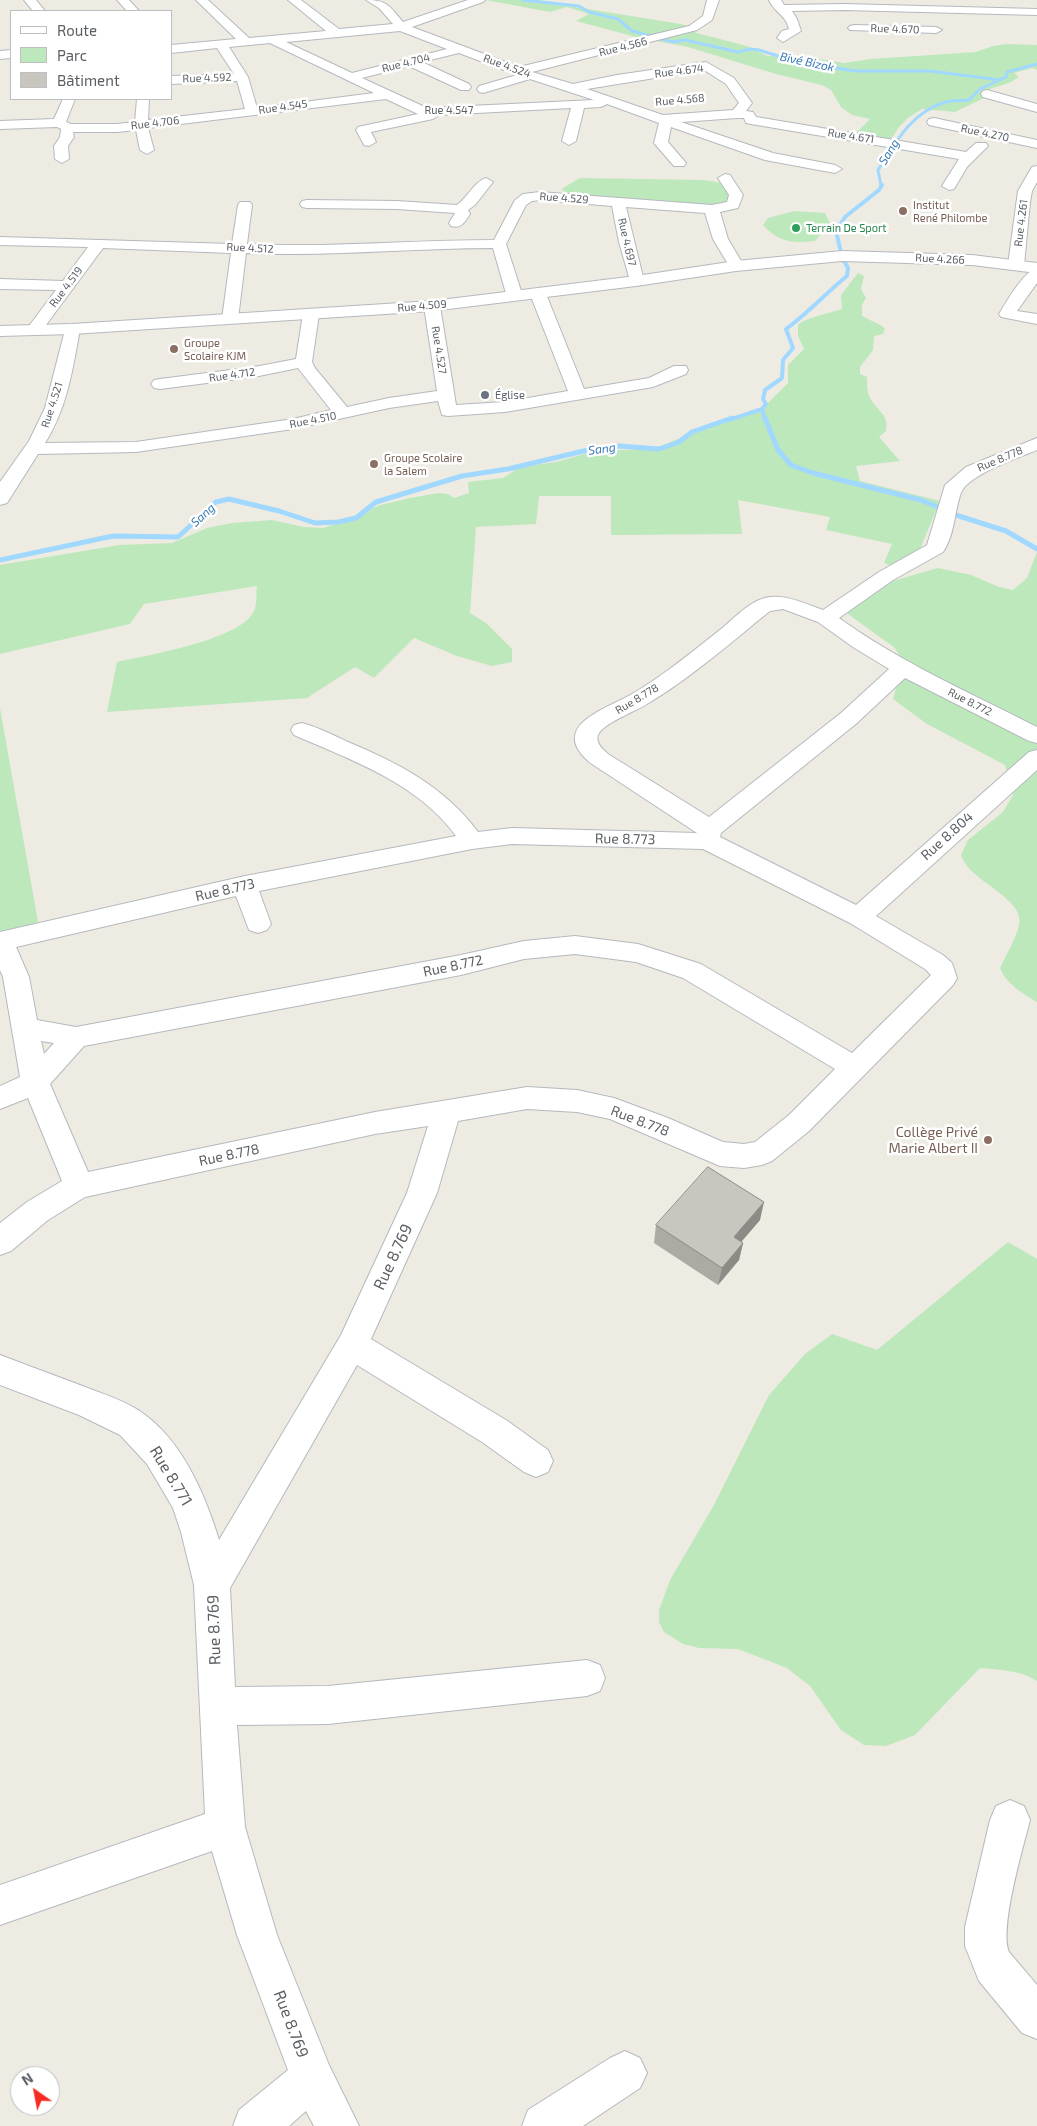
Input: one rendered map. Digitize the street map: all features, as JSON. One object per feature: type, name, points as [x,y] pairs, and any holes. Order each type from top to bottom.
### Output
[{"type":"street","points":[[30,0],[38,10]]},
{"type":"street","points":[[123,0],[133,10]]},
{"type":"street","points":[[202,0],[247,43]]},
{"type":"street","points":[[294,0],[338,34]]},
{"type":"street","points":[[372,0],[383,6],[401,27],[479,0]]},
{"type":"street","name":"Rue 4.566","points":[[517,71],[591,55],[693,28],[708,18],[713,0]]},
{"type":"street","points":[[1028,0],[1037,5]]},
{"type":"street","points":[[779,4],[928,5],[1037,12]]},
{"type":"street","points":[[779,4],[792,19],[795,31],[786,33],[783,38]]},
{"type":"street","points":[[928,5],[940,43]]},
{"type":"street","name":"Rue 4.524","points":[[172,49],[222,46],[401,27],[517,71],[573,88],[776,159],[835,169]]},
{"type":"street","name":"Rue 4.670","points":[[854,28],[936,30]]},
{"type":"street","name":"Rue 4.547","points":[[273,40],[419,110],[437,112],[615,104]]},
{"type":"street","name":"Rue 4.545","points":[[222,46],[242,77],[252,112],[388,95]]},
{"type":"street","name":"Rue 4.704","points":[[351,77],[460,49]]},
{"type":"street","points":[[411,62],[465,87]]},
{"type":"street","name":"Rue 4.674","points":[[573,88],[617,79],[706,66],[730,80],[741,94]]},
{"type":"street","points":[[483,89],[531,75]]},
{"type":"street","name":"Rue 4.592","points":[[172,80],[242,77]]},
{"type":"street","points":[[680,163],[661,143],[666,122],[662,119],[737,114],[746,102],[741,94]]},
{"type":"street","name":"Rue 4.568","points":[[722,96],[741,94]]},
{"type":"street","points":[[987,94],[1037,108]]},
{"type":"street","points":[[62,160],[61,146],[67,137],[63,126],[69,100]]},
{"type":"street","points":[[143,100],[141,125],[147,150]]},
{"type":"street","name":"Rue 4.568","points":[[615,104],[657,102]]},
{"type":"street","points":[[569,141],[578,105]]},
{"type":"street","name":"Rue 4.706","points":[[0,125],[117,128],[252,112]]},
{"type":"street","points":[[369,142],[363,130],[393,122],[432,116],[437,112],[441,121],[450,124]]},
{"type":"street","name":"Rue 4.671","points":[[737,114],[748,115],[751,120],[968,156]]},
{"type":"street","name":"Rue 4.270","points":[[934,122],[1037,144]]},
{"type":"street","points":[[949,186],[956,170],[968,156],[994,136]]},
{"type":"street","name":"Rue 4.261","points":[[1016,265],[1022,202],[1033,184],[1037,170]]},
{"type":"street","points":[[725,178],[736,195],[733,205],[712,209],[714,225],[724,249],[736,266]]},
{"type":"street","points":[[307,204],[397,205],[460,210],[470,202],[486,182]]},
{"type":"street","name":"Rue 4.529","points":[[500,244],[520,203],[528,197],[540,196],[712,209]]},
{"type":"street","name":"Rue 4.697","points":[[618,202],[636,281]]},
{"type":"street","points":[[230,319],[246,205]]},
{"type":"street","points":[[439,244],[463,214],[460,210]]},
{"type":"street","name":"Rue 4.512","points":[[0,241],[297,251],[439,244],[500,244]]},
{"type":"street","name":"Rue 4.519","points":[[34,330],[99,243]]},
{"type":"street","points":[[500,244],[515,297]]},
{"type":"street","name":"Rue 4.266","points":[[842,256],[972,260],[1037,268]]},
{"type":"street","name":"Rue 4.509","points":[[0,331],[72,329],[432,306],[538,294],[736,266],[842,256]]},
{"type":"street","points":[[1037,273],[1020,293],[1007,314],[1037,319]]},
{"type":"street","points":[[0,284],[67,286]]},
{"type":"street","points":[[538,294],[578,395],[653,382],[680,370]]},
{"type":"street","name":"Rue 4.527","points":[[432,306],[448,411]]},
{"type":"street","points":[[311,314],[304,362],[307,369],[343,414]]},
{"type":"street","name":"Rue 4.521","points":[[0,499],[18,467],[43,433],[64,368],[72,329]]},
{"type":"street","name":"Rue 4.712","points":[[160,384],[245,373],[304,362]]},
{"type":"street","name":"Rue 4.510","points":[[0,460],[29,452],[136,448],[293,424],[389,403],[448,411],[505,407],[578,395]]},
{"type":"street","name":"Rue 8.778","points":[[825,618],[886,576],[936,548],[947,516],[952,489],[968,474],[1037,443]]},
{"type":"street","name":"Rue 8.778","points":[[0,1242],[15,1227],[55,1198],[79,1186],[375,1123],[528,1098],[577,1100],[631,1116],[720,1154],[744,1156],[762,1153],[799,1123],[856,1068],[886,1034],[944,978],[944,970],[859,917],[708,835],[600,759],[591,751],[586,741],[587,732],[597,722],[640,700],[683,669],[764,605],[785,603],[825,618],[860,643],[903,668]]},
{"type":"street","points":[[708,835],[849,718],[903,668]]},
{"type":"street","name":"Rue 8.772","points":[[903,668],[1037,736]]},
{"type":"street","points":[[302,730],[387,769],[422,791],[454,815],[472,841]]},
{"type":"street","name":"Rue 8.804","points":[[859,917],[1037,757]]},
{"type":"street","name":"Rue 8.773","points":[[79,1186],[35,1082],[16,977],[1,941],[245,885],[472,841],[512,836],[708,835]]},
{"type":"street","points":[[245,885],[258,924]]},
{"type":"street","name":"Rue 8.772","points":[[26,1028],[76,1038],[461,965],[524,950],[575,945],[638,953],[692,971],[856,1068]]},
{"type":"street","points":[[0,1098],[35,1082],[76,1038]]},
{"type":"street","name":"Rue 8.769","points":[[337,2126],[312,2078],[257,1935],[225,1828],[212,1585],[352,1345],[422,1193],[447,1110]]},
{"type":"street","points":[[352,1345],[494,1431],[536,1461]]},
{"type":"street","name":"Rue 8.771","points":[[0,1370],[121,1418],[146,1437],[168,1465],[186,1493],[199,1528],[212,1585]]},
{"type":"street","points":[[217,1706],[328,1705],[587,1678]]},
{"type":"street","points":[[1010,1820],[985,1928],[986,1946],[994,1966],[1037,2018]]},
{"type":"street","points":[[0,1905],[225,1828]]},
{"type":"street","points":[[544,2126],[624,2073]]},
{"type":"street","points":[[256,2126],[312,2078]]},
{"type":"green space","points":[[486,0],[531,0],[681,24],[688,26],[697,33],[747,46],[767,56],[801,56],[844,63],[871,59],[976,52],[993,46],[1007,44],[1037,45],[1037,70],[1032,68],[1014,73],[1019,77],[1009,83],[987,90],[986,97],[955,112],[922,109],[908,118],[899,127],[890,141],[854,135],[870,119],[852,115],[841,107],[831,90],[822,85],[776,74],[688,47],[636,37],[576,21],[589,14],[567,7],[550,12]]},
{"type":"green space","points":[[580,178],[704,180],[722,183],[729,192],[730,202],[721,206],[562,195],[563,188]]},
{"type":"green space","name":"Terrain De Sport","points":[[794,211],[825,213],[830,223],[815,241],[800,242],[781,238],[763,225],[768,218]]},
{"type":"green space","points":[[858,273],[864,276],[861,289],[866,298],[862,305],[862,316],[885,329],[883,334],[874,336],[873,350],[860,367],[860,374],[867,377],[870,398],[886,420],[886,431],[879,437],[900,461],[856,466],[860,481],[940,501],[920,549],[895,567],[884,563],[892,544],[826,530],[830,517],[738,500],[742,534],[611,535],[611,496],[539,496],[536,524],[476,527],[470,613],[486,623],[512,649],[512,662],[492,666],[457,656],[414,638],[374,678],[355,667],[307,698],[107,712],[117,662],[193,644],[214,638],[233,629],[247,620],[255,609],[257,586],[144,604],[130,624],[0,654],[0,565],[119,545],[172,543],[207,528],[232,523],[272,520],[304,527],[323,528],[380,505],[410,498],[439,493],[448,494],[454,498],[469,493],[468,482],[503,478],[520,467],[556,462],[595,451],[647,449],[661,446],[702,429],[761,410],[788,383],[788,365],[804,349],[798,336],[798,325],[812,318],[842,309],[841,295]]},
{"type":"green space","points":[[1037,552],[1037,1002],[1011,984],[1000,968],[1018,930],[1019,915],[1006,898],[974,873],[961,855],[968,840],[1003,812],[1013,795],[1005,765],[927,724],[893,699],[899,677],[906,667],[895,648],[848,614],[849,602],[886,583],[938,568],[971,575],[999,587],[1013,590],[1027,578]]},
{"type":"green space","points":[[0,708],[38,922],[0,934]]},
{"type":"green space","points":[[1008,1242],[1037,1259],[1037,1681],[1017,1673],[980,1668],[915,1735],[886,1746],[864,1745],[841,1730],[810,1686],[787,1668],[738,1649],[699,1648],[683,1644],[664,1632],[659,1622],[659,1610],[670,1580],[714,1505],[769,1395],[805,1354],[832,1334],[877,1350]]},
{"type":"building","points":[[708,1167],[764,1202],[734,1237],[743,1243],[722,1268],[656,1225]]},
{"type":"waterway","name":"Bivé Bizok","points":[[523,0],[579,6],[589,12],[618,19],[632,31],[673,42],[685,40],[738,52],[750,49],[759,50],[797,62],[855,71],[930,71],[1000,80]]},
{"type":"waterway","name":"Bivé Bizok","points":[[1000,80],[1006,77],[1007,72],[1037,64]]},
{"type":"waterway","name":"Sang","points":[[881,186],[878,170],[898,139],[914,120],[934,106],[951,101],[969,100],[980,89],[1000,80]]},
{"type":"waterway","name":"Sang","points":[[762,409],[766,404],[763,399],[765,390],[782,378],[783,360],[793,348],[786,329],[847,276],[848,268],[842,257],[836,231],[845,217],[879,190],[882,185]]},
{"type":"waterway","name":"Sang","points":[[729,420],[762,409]]},
{"type":"waterway","points":[[762,409],[765,420]]},
{"type":"waterway","name":"Sang","points":[[0,560],[113,536],[178,537],[216,502],[229,499],[279,511],[315,523],[338,522],[356,518],[376,502],[462,476],[508,469],[592,449],[619,446],[659,449],[679,442],[692,432],[732,418]]},
{"type":"waterway","points":[[765,418],[778,450],[791,465],[813,473],[921,500],[959,516],[1006,531],[1037,549]]},
{"type":"place","name":"Institut René Philombe","points":[[903,211]]},
{"type":"place","name":"Terrain De Sport","points":[[796,228]]},
{"type":"place","name":"Groupe Scolaire KJM","points":[[174,349]]},
{"type":"place","name":"Église","points":[[485,395]]},
{"type":"place","name":"Groupe Scolaire la Salem","points":[[374,464]]},
{"type":"place","name":"Collège Privé Marie Albert II","points":[[988,1140]]}]
